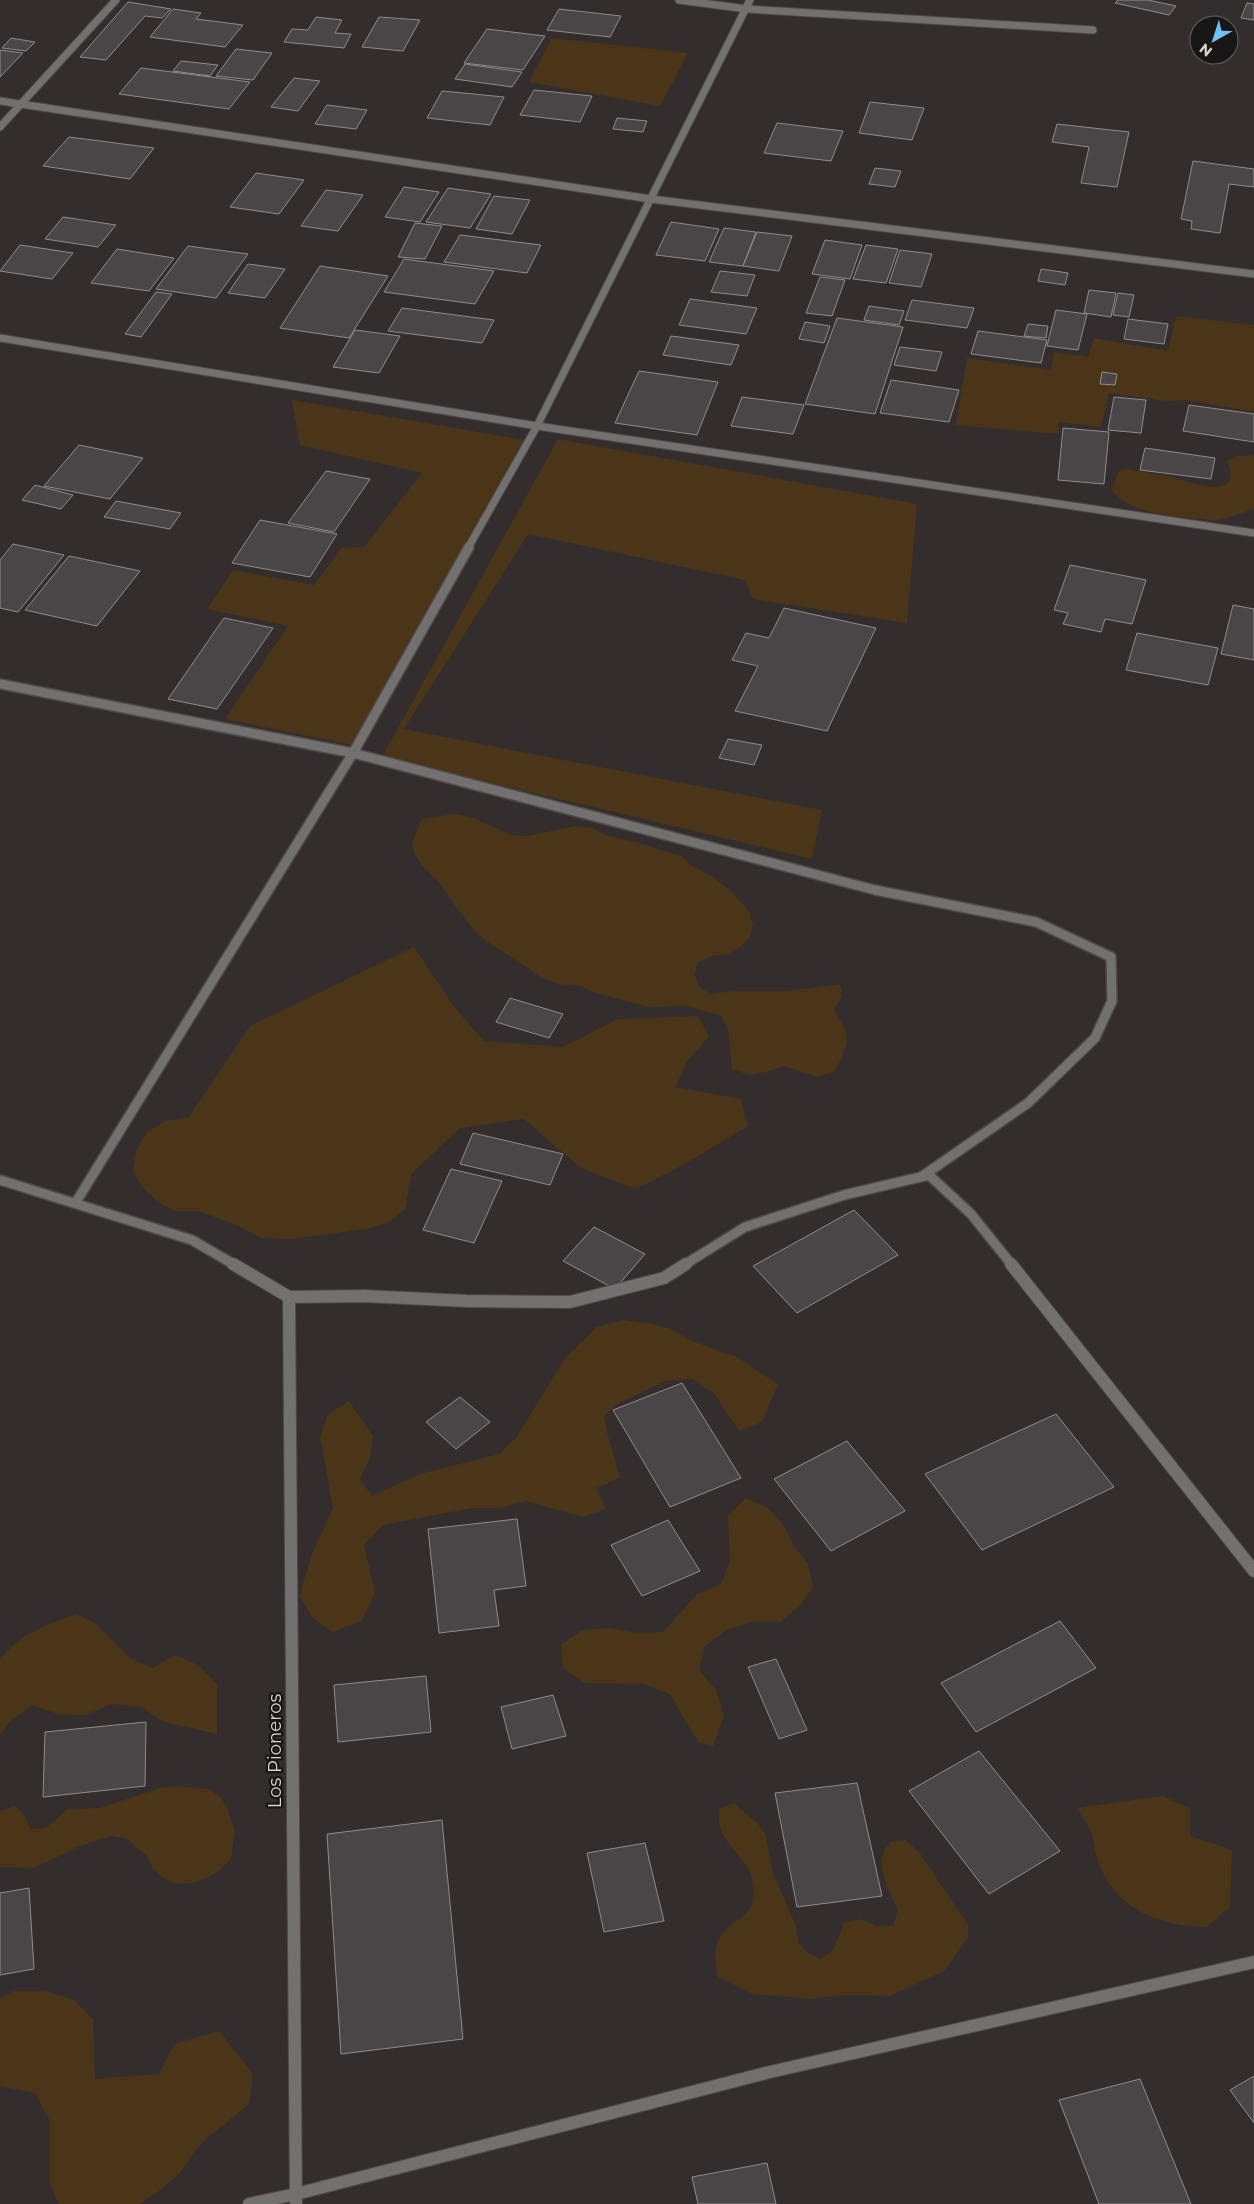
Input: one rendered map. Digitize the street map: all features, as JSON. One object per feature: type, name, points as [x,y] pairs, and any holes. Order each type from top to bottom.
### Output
[{"type":"street","points":[[0,127],[116,0]]},
{"type":"street","points":[[679,0],[747,9],[1093,30]]},
{"type":"street","points":[[76,1202],[353,753],[537,426],[750,0]]},
{"type":"street","points":[[0,101],[651,199],[1254,274]]},
{"type":"street","points":[[0,338],[537,426],[1254,533]]},
{"type":"street","points":[[0,684],[353,753],[876,890],[1036,922],[1111,957],[1112,1002],[1095,1038],[1028,1102],[920,1178]]},
{"type":"street","points":[[0,1180],[76,1202],[192,1240],[289,1297],[364,1296],[467,1302],[570,1302],[664,1278],[745,1227],[844,1195],[929,1175],[971,1214],[1254,1571]]},
{"type":"street","name":"Los Pioneros","points":[[289,1297],[296,2199]]},
{"type":"street","points":[[249,2204],[296,2199],[770,2072],[1254,1962]]},
{"type":"shaded area","points":[[552,38],[688,53],[660,106],[529,82]]},
{"type":"shaded area","points":[[1176,316],[1254,325],[1254,412],[1187,400],[1166,401],[1109,393],[1101,427],[1058,422],[1059,434],[956,425],[967,358],[1051,370],[1054,352],[1088,357],[1094,338],[1168,351]]},
{"type":"shaded area","points":[[292,400],[524,440],[357,746],[225,719],[288,626],[207,609],[233,570],[314,585],[341,548],[364,547],[422,473],[300,445]]},
{"type":"shaded area","points":[[558,439],[917,504],[907,623],[753,599],[745,580],[528,534],[404,729],[822,810],[812,859],[382,757]]},
{"type":"shaded area","points":[[1254,455],[1254,508],[1216,521],[1146,511],[1121,499],[1111,490],[1119,471],[1125,469],[1172,477],[1213,487],[1222,486],[1229,482],[1231,474],[1227,461],[1236,456]]},
{"type":"shaded area","points":[[454,814],[471,817],[511,835],[527,836],[576,826],[593,828],[605,835],[636,842],[681,856],[691,865],[717,880],[731,891],[749,911],[753,924],[750,936],[742,946],[729,954],[712,956],[697,963],[695,975],[699,987],[712,994],[731,991],[787,991],[840,984],[842,997],[834,1008],[845,1030],[847,1040],[835,1071],[818,1077],[784,1066],[749,1075],[732,1069],[728,1028],[721,1016],[686,1006],[649,1007],[596,993],[580,986],[559,984],[541,978],[486,941],[475,931],[441,885],[421,864],[414,853],[412,842],[422,819]]},
{"type":"shaded area","points":[[414,947],[455,1008],[484,1041],[563,1047],[618,1019],[698,1016],[709,1036],[686,1063],[675,1087],[741,1099],[748,1126],[685,1164],[636,1189],[581,1168],[524,1119],[460,1128],[412,1173],[405,1209],[390,1222],[367,1229],[290,1239],[261,1238],[241,1227],[199,1211],[174,1211],[157,1201],[141,1186],[133,1170],[136,1151],[146,1133],[165,1121],[189,1117],[250,1026]]},
{"type":"shaded area","points":[[623,1320],[672,1329],[692,1341],[737,1357],[778,1384],[762,1422],[739,1431],[713,1392],[692,1379],[666,1381],[621,1402],[604,1416],[620,1478],[596,1488],[606,1509],[582,1517],[526,1501],[501,1508],[472,1508],[383,1525],[364,1545],[375,1593],[362,1621],[332,1632],[312,1617],[299,1597],[313,1551],[333,1508],[320,1437],[328,1414],[349,1401],[373,1436],[370,1458],[360,1479],[372,1496],[420,1474],[499,1454],[516,1438],[565,1358],[597,1327]]},
{"type":"shaded area","points":[[746,1498],[768,1508],[784,1526],[794,1546],[808,1564],[813,1587],[800,1606],[780,1622],[752,1622],[727,1630],[704,1647],[699,1670],[716,1690],[724,1716],[713,1746],[698,1742],[670,1694],[644,1684],[585,1683],[563,1668],[561,1645],[582,1630],[610,1628],[636,1633],[663,1632],[697,1594],[721,1584],[730,1562],[728,1515]]},
{"type":"shaded area","points":[[76,1614],[96,1624],[130,1658],[152,1668],[176,1655],[198,1665],[217,1684],[217,1734],[164,1722],[141,1707],[112,1704],[85,1715],[58,1714],[32,1705],[10,1721],[0,1735],[0,1659],[16,1643],[34,1631]]},
{"type":"shaded area","points":[[177,1786],[210,1789],[220,1797],[227,1808],[235,1832],[231,1859],[220,1870],[206,1879],[191,1883],[175,1884],[163,1878],[153,1869],[147,1856],[127,1839],[112,1836],[80,1846],[34,1868],[0,1867],[0,1811],[14,1806],[24,1814],[30,1829],[46,1828],[68,1809],[100,1808],[160,1788]]},
{"type":"shaded area","points":[[1163,1796],[1190,1808],[1190,1836],[1232,1850],[1230,1907],[1206,1927],[1171,1923],[1155,1918],[1126,1902],[1104,1876],[1096,1855],[1091,1832],[1077,1808]]},
{"type":"shaded area","points":[[734,1803],[756,1822],[765,1833],[773,1873],[796,1926],[798,1941],[807,1953],[821,1959],[833,1950],[844,1923],[861,1919],[876,1926],[893,1926],[898,1910],[885,1881],[882,1866],[884,1851],[892,1841],[905,1840],[919,1852],[968,1925],[968,1938],[944,1971],[890,1996],[843,1995],[811,1999],[752,1994],[718,1977],[715,1957],[718,1942],[723,1932],[747,1912],[752,1903],[754,1890],[752,1877],[747,1867],[727,1841],[719,1822],[720,1809]]},
{"type":"shaded area","points":[[14,1991],[46,1991],[74,2000],[93,2019],[95,2079],[159,2074],[174,2044],[219,2031],[253,2074],[249,2104],[198,2146],[180,2173],[140,2204],[59,2204],[50,2185],[50,2121],[35,2093],[0,2086],[0,1998]]},
{"type":"building","points":[[1118,0],[1148,0],[1176,6],[1169,15],[1115,3]]},
{"type":"building","points":[[128,2],[171,9],[162,18],[145,16],[106,60],[80,57]]},
{"type":"building","points":[[1247,3],[1254,4],[1254,20],[1241,18]]},
{"type":"building","points":[[173,9],[201,13],[196,19],[243,25],[225,47],[150,37]]},
{"type":"building","points":[[559,9],[621,16],[610,37],[547,30]]},
{"type":"building","points":[[316,17],[342,20],[335,33],[351,34],[344,48],[284,42],[292,29],[308,30]]},
{"type":"building","points":[[379,17],[420,20],[403,51],[362,47]]},
{"type":"building","points":[[487,29],[545,36],[523,70],[464,63]]},
{"type":"building","points":[[11,38],[35,42],[26,51],[2,48]]},
{"type":"building","points":[[236,49],[272,53],[253,80],[216,76]]},
{"type":"building","points":[[0,50],[23,53],[0,77]]},
{"type":"building","points":[[181,61],[218,65],[210,76],[173,71]]},
{"type":"building","points":[[465,64],[522,72],[512,87],[455,79]]},
{"type":"building","points":[[141,68],[250,82],[229,109],[119,94]]},
{"type":"building","points":[[294,78],[320,81],[298,111],[271,107]]},
{"type":"building","points":[[534,90],[592,96],[580,122],[520,115]]},
{"type":"building","points":[[442,91],[504,97],[490,125],[427,118]]},
{"type":"building","points":[[870,102],[924,108],[912,140],[859,133]]},
{"type":"building","points":[[327,105],[367,110],[356,129],[315,124]]},
{"type":"building","points":[[617,118],[647,121],[643,132],[613,129]]},
{"type":"building","points":[[777,123],[843,131],[831,161],[764,153]]},
{"type":"building","points":[[1057,124],[1129,132],[1117,187],[1081,183],[1089,147],[1052,142]]},
{"type":"building","points":[[69,137],[154,148],[130,179],[43,166]]},
{"type":"building","points":[[1193,161],[1254,169],[1254,187],[1229,184],[1220,233],[1191,229],[1192,221],[1181,219]]},
{"type":"building","points":[[875,168],[901,171],[895,187],[869,184]]},
{"type":"building","points":[[256,173],[304,180],[279,214],[230,207]]},
{"type":"building","points":[[404,187],[439,192],[420,222],[385,217]]},
{"type":"building","points":[[448,188],[491,194],[470,228],[426,222]]},
{"type":"building","points":[[326,190],[363,195],[338,231],[301,226]]},
{"type":"building","points":[[494,196],[530,200],[512,234],[476,229]]},
{"type":"building","points":[[63,217],[116,225],[98,247],[45,239]]},
{"type":"building","points":[[671,222],[719,229],[705,261],[656,255]]},
{"type":"building","points":[[415,223],[442,226],[425,259],[398,257]]},
{"type":"building","points":[[724,228],[756,232],[743,266],[709,262]]},
{"type":"building","points":[[757,232],[792,236],[779,271],[743,266]]},
{"type":"building","points":[[460,235],[541,245],[527,273],[444,262]]},
{"type":"building","points":[[825,240],[862,245],[850,279],[812,274]]},
{"type":"building","points":[[20,245],[73,253],[52,279],[0,271]]},
{"type":"building","points":[[866,245],[898,249],[886,283],[853,279]]},
{"type":"building","points":[[188,246],[248,254],[216,298],[156,289]]},
{"type":"building","points":[[117,249],[174,258],[149,291],[91,283]]},
{"type":"building","points":[[900,250],[932,254],[921,287],[889,283]]},
{"type":"building","points":[[404,259],[494,271],[475,304],[384,292]]},
{"type":"building","points":[[248,264],[285,269],[265,298],[228,293]]},
{"type":"building","points":[[320,266],[388,276],[349,338],[280,328]]},
{"type":"building","points":[[1041,269],[1068,273],[1065,285],[1038,281]]},
{"type":"building","points":[[720,271],[755,275],[747,296],[711,292]]},
{"type":"building","points":[[820,277],[845,280],[832,316],[806,313]]},
{"type":"building","points":[[1089,290],[1116,293],[1111,317],[1084,313]]},
{"type":"building","points":[[156,292],[172,294],[141,337],[125,334]]},
{"type":"building","points":[[1118,293],[1134,295],[1129,317],[1113,315]]},
{"type":"building","points":[[690,299],[757,308],[746,334],[679,325]]},
{"type":"building","points":[[912,300],[974,308],[967,328],[905,320]]},
{"type":"building","points":[[869,306],[904,311],[899,325],[864,320]]},
{"type":"building","points":[[402,308],[494,320],[482,343],[388,331]]},
{"type":"building","points":[[1056,310],[1087,314],[1078,350],[1047,346]]},
{"type":"building","points":[[837,318],[903,327],[875,414],[805,404]]},
{"type":"building","points":[[1128,319],[1168,324],[1164,344],[1124,339]]},
{"type":"building","points":[[805,322],[830,326],[824,343],[799,339]]},
{"type":"building","points":[[1028,324],[1048,326],[1046,338],[1024,336]]},
{"type":"building","points":[[355,330],[400,336],[379,373],[333,367]]},
{"type":"building","points":[[978,331],[1047,340],[1041,363],[971,354]]},
{"type":"building","points":[[671,336],[739,345],[731,365],[663,355]]},
{"type":"building","points":[[900,347],[942,352],[936,371],[894,365]]},
{"type":"building","points":[[639,371],[718,382],[697,435],[615,423]]},
{"type":"building","points":[[1102,372],[1117,374],[1115,385],[1100,384]]},
{"type":"building","points":[[891,380],[959,390],[949,422],[880,413]]},
{"type":"building","points":[[742,397],[804,405],[793,434],[731,426]]},
{"type":"building","points":[[1114,397],[1146,400],[1141,433],[1108,430]]},
{"type":"building","points":[[1189,405],[1254,414],[1254,442],[1183,431]]},
{"type":"building","points":[[1063,428],[1109,432],[1104,484],[1058,480]]},
{"type":"building","points":[[79,445],[143,458],[110,499],[44,486]]},
{"type":"building","points":[[1145,448],[1215,458],[1211,479],[1140,470]]},
{"type":"building","points":[[326,471],[370,479],[334,532],[288,523]]},
{"type":"building","points":[[35,485],[73,495],[61,509],[22,500]]},
{"type":"building","points":[[116,501],[181,513],[170,529],[104,517]]},
{"type":"building","points":[[260,520],[337,534],[310,577],[232,563]]},
{"type":"building","points":[[13,544],[64,555],[18,612],[0,608],[0,560]]},
{"type":"building","points":[[69,556],[140,571],[97,626],[25,610]]},
{"type":"building","points":[[1070,565],[1146,580],[1132,624],[1105,619],[1101,632],[1063,624],[1068,613],[1054,610]]},
{"type":"building","points":[[1233,605],[1254,609],[1254,660],[1221,654]]},
{"type":"building","points":[[784,608],[876,628],[827,731],[735,711],[758,666],[732,660],[746,633],[769,638]]},
{"type":"building","points":[[224,618],[273,628],[217,709],[168,699]]},
{"type":"building","points":[[1137,633],[1218,648],[1208,685],[1126,670]]},
{"type":"building","points":[[728,739],[762,745],[754,765],[719,758]]},
{"type":"building","points":[[510,998],[563,1014],[549,1038],[496,1022]]},
{"type":"building","points":[[473,1133],[563,1154],[550,1185],[460,1164]]},
{"type":"building","points":[[451,1169],[502,1181],[474,1243],[423,1230]]},
{"type":"building","points":[[854,1210],[898,1255],[797,1313],[753,1266]]},
{"type":"building","points":[[594,1227],[645,1254],[615,1289],[563,1261]]},
{"type":"building","points":[[682,1383],[741,1478],[670,1507],[613,1410]]},
{"type":"building","points":[[460,1397],[490,1422],[456,1449],[426,1422]]},
{"type":"building","points":[[1056,1414],[1114,1487],[982,1550],[925,1474]]},
{"type":"building","points":[[847,1441],[905,1511],[831,1551],[774,1479]]},
{"type":"building","points":[[517,1519],[526,1586],[494,1590],[499,1626],[439,1633],[428,1529]]},
{"type":"building","points":[[668,1520],[700,1571],[642,1596],[611,1545]]},
{"type":"building","points":[[1060,1621],[1096,1668],[976,1732],[941,1683]]},
{"type":"building","points":[[776,1659],[807,1730],[779,1739],[748,1667]]},
{"type":"building","points":[[426,1676],[431,1732],[338,1742],[334,1685]]},
{"type":"building","points":[[553,1695],[566,1736],[512,1749],[501,1707]]},
{"type":"building","points":[[146,1722],[145,1786],[43,1797],[45,1732]]},
{"type":"building","points":[[979,1751],[1060,1851],[989,1894],[909,1791]]},
{"type":"building","points":[[857,1783],[882,1896],[797,1907],[775,1793]]},
{"type":"building","points":[[442,1820],[463,2039],[341,2054],[327,1834]]},
{"type":"building","points":[[645,1843],[664,1921],[604,1932],[587,1853]]},
{"type":"building","points":[[29,1888],[34,1969],[0,1975],[0,1893]]},
{"type":"building","points":[[1254,2076],[1254,2123],[1230,2090]]},
{"type":"building","points":[[1140,2079],[1191,2204],[1099,2204],[1059,2100]]},
{"type":"building","points":[[767,2163],[776,2204],[698,2204],[692,2177]]}]
